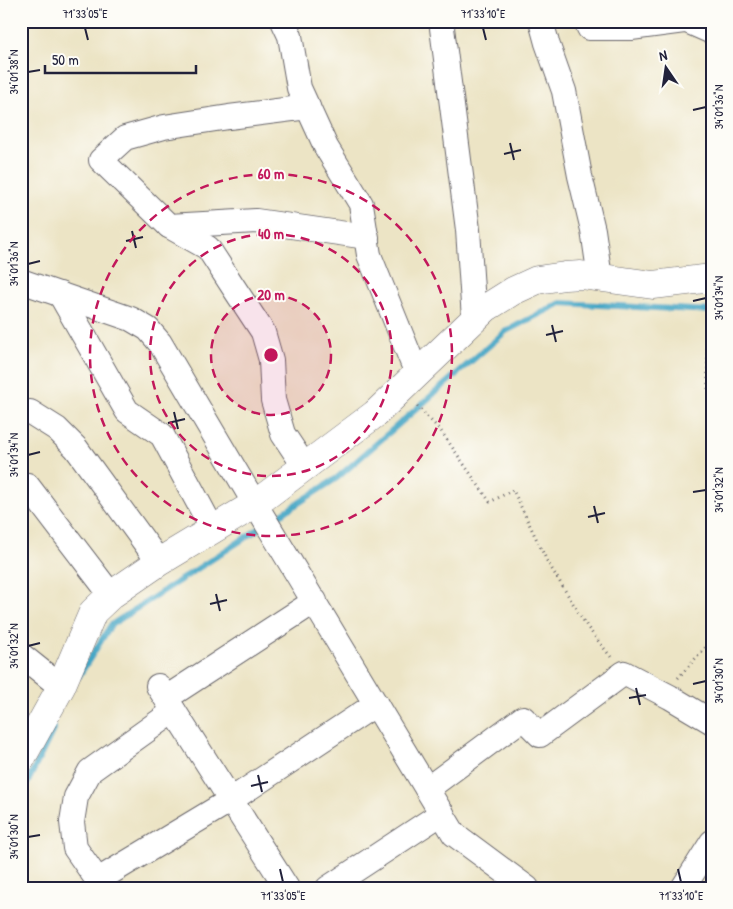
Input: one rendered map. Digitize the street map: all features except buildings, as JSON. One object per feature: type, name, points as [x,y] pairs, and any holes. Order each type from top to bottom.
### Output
[{"type":"street","points":[[283,21],[290,36],[299,88],[326,147],[362,204],[370,255],[417,374]]},
{"type":"street","points":[[443,21],[442,28],[468,230],[474,319]]},
{"type":"street","points":[[541,21],[564,91],[580,176],[593,230],[600,278]]},
{"type":"street","points":[[586,21],[589,28],[631,28],[685,21],[712,32]]},
{"type":"street","points":[[305,467],[283,434],[272,400],[271,360],[262,332],[208,248],[169,226],[101,160],[125,138],[164,127],[308,107]]},
{"type":"street","points":[[169,226],[256,221],[367,237]]},
{"type":"street","points":[[22,755],[61,688],[93,612],[111,595],[160,562],[212,530],[257,507],[305,467],[376,414],[486,308],[513,291],[537,280],[565,276],[581,275],[653,285],[712,278]]},
{"type":"street","points":[[21,281],[130,319],[148,329],[160,343],[454,834],[527,888]]},
{"type":"street","points":[[60,294],[127,411],[162,435],[212,530]]},
{"type":"street","points":[[30,412],[57,429],[76,448],[160,562]]},
{"type":"street","points":[[27,485],[111,595]]},
{"type":"street","points":[[315,601],[166,698],[90,771],[76,797],[72,822],[75,848],[101,884],[376,704]]},
{"type":"street","points":[[21,655],[61,688]]},
{"type":"street","points":[[427,789],[523,718],[540,735],[624,673],[711,720]]},
{"type":"street","points":[[166,698],[287,888]]},
{"type":"street","points":[[328,888],[442,813]]},
{"type":"street","points":[[683,888],[712,842]]},
{"type":"path","points":[[712,337],[707,338],[708,390],[712,399]]},
{"type":"path","points":[[428,417],[441,431],[490,502],[513,490],[547,561],[582,620],[624,673]]},
{"type":"path","points":[[664,694],[712,640]]},
{"type":"waterway","points":[[79,676],[111,625],[337,478],[506,331],[561,303],[712,311]]},
{"type":"waterway","points":[[21,796],[54,728]]}]
